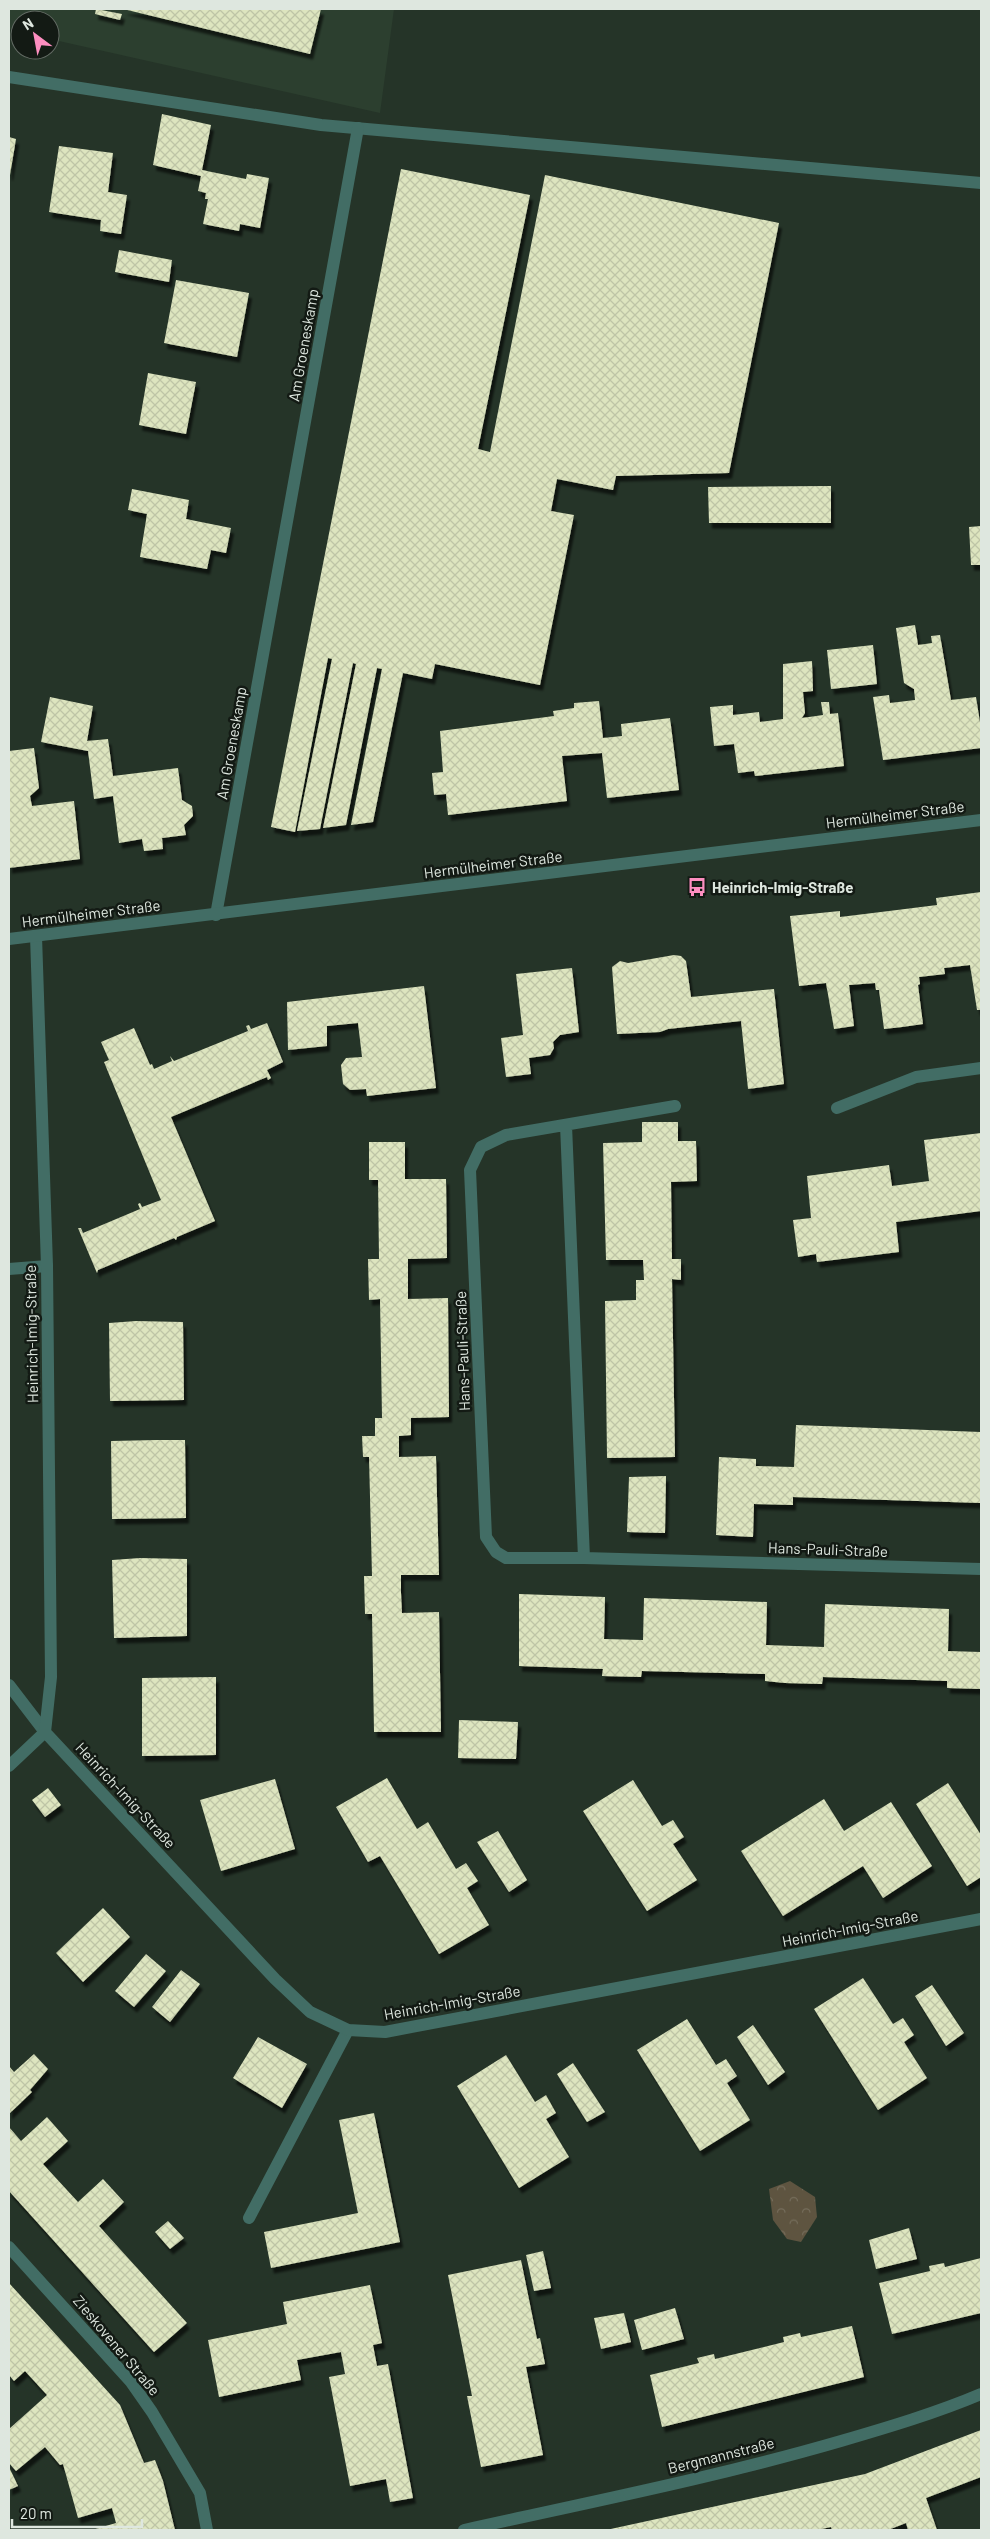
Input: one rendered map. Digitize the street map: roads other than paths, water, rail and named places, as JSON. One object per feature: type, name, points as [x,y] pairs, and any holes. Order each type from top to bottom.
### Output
[{"type":"street","points":[[9,77],[321,125],[981,183]]},
{"type":"street","name":"Am Groeneskamp","points":[[216,915],[358,128]]},
{"type":"street","name":"Hermülheimer Straße","points":[[9,939],[981,820]]},
{"type":"street","name":"Heinrich-Imig-Straße","points":[[36,936],[47,1266],[51,1677],[45,1732],[275,1979],[310,2012],[348,2030],[385,2032],[981,1919]]},
{"type":"street","points":[[837,1108],[916,1077],[981,1068]]},
{"type":"street","name":"Hans-Pauli-Straße","points":[[675,1106],[506,1135],[481,1147],[470,1170],[486,1537],[496,1552],[506,1558],[584,1558],[981,1569]]},
{"type":"street","points":[[566,1124],[584,1558]]},
{"type":"street","points":[[9,1269],[47,1266]]},
{"type":"street","points":[[9,1685],[45,1732],[9,1766]]},
{"type":"street","points":[[249,2218],[348,2030]]},
{"type":"street","name":"Zieskovener Straße","points":[[9,2247],[131,2382],[147,2404],[200,2493],[207,2530]]},
{"type":"street","name":"Bergmannstraße","points":[[464,2530],[708,2476],[808,2451],[939,2412],[981,2394]]},
{"type":"place","name":"Heinrich-Imig-Straße","points":[[697,887]]}]
